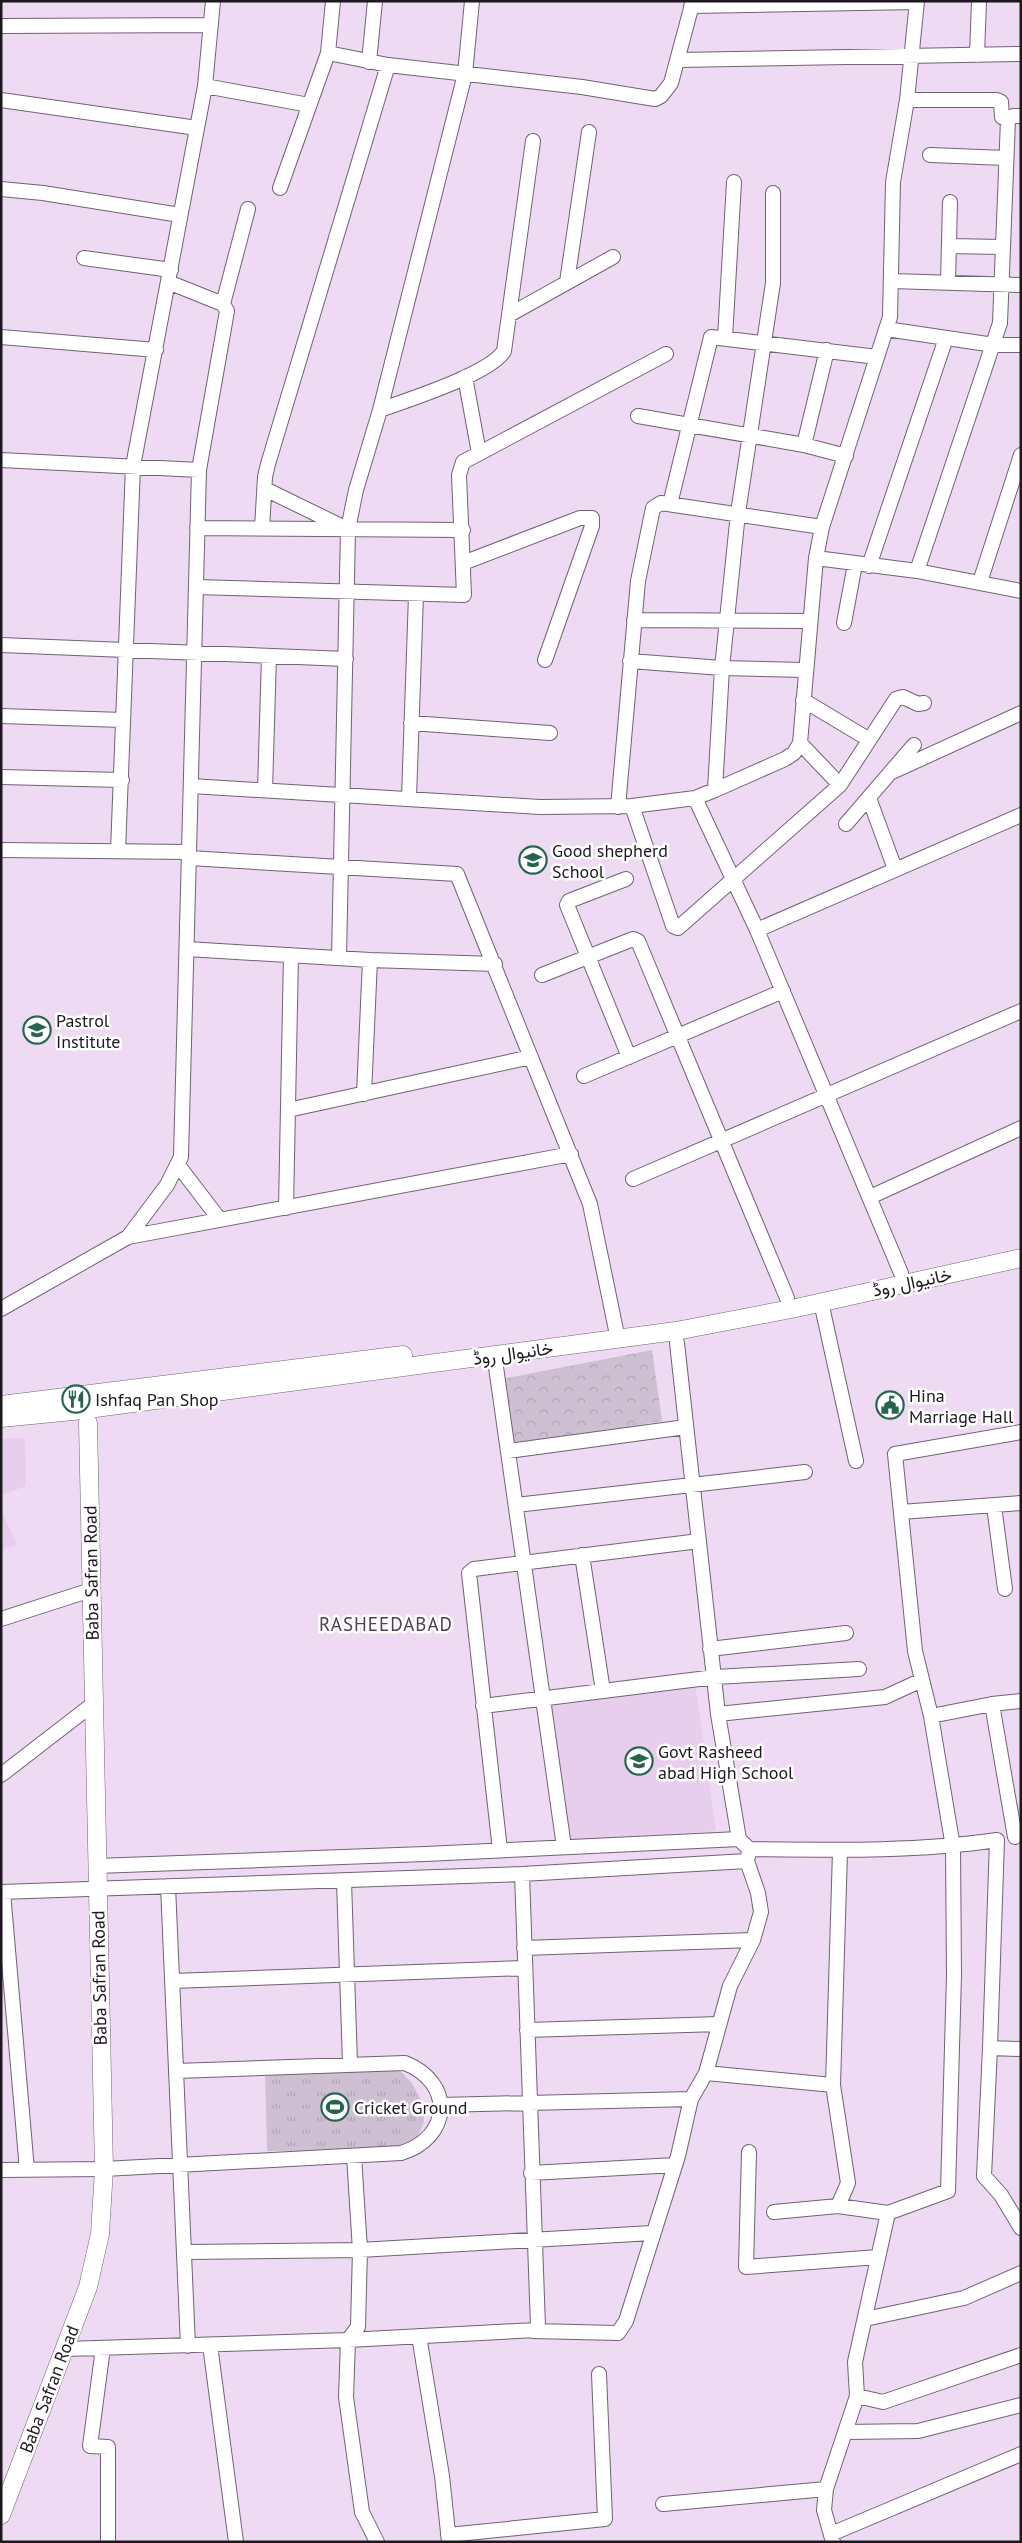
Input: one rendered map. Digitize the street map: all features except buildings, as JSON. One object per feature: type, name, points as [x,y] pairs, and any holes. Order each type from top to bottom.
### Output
[{"type":"main road","name":"خانیوال روڈ","points":[[1,1405],[616,1330],[787,1298],[1021,1247]]},
{"type":"main road","name":"خانیوال روڈ","points":[[1,1418],[73,1411],[652,1334],[821,1302],[1021,1258]]},
{"type":"main road","name":"Baba Safran Road","points":[[1,2515],[88,2288],[100,2234],[104,2169],[96,1866],[88,1423]]},
{"type":"street","points":[[118,852],[133,466],[205,86],[213,1]]},
{"type":"street","points":[[280,188],[328,53],[333,1]]},
{"type":"street","points":[[369,62],[375,1]]},
{"type":"street","points":[[339,958],[348,529],[356,490],[380,410],[466,74],[472,1]]},
{"type":"street","points":[[977,54],[979,1]]},
{"type":"street","points":[[191,786],[540,807],[625,806],[696,798],[794,753],[800,744],[816,558],[822,527],[890,317],[893,182],[907,100],[917,2],[692,4],[671,83],[666,92],[655,99],[582,87],[388,65],[328,53]]},
{"type":"street","points":[[1,26],[210,26]]},
{"type":"street","points":[[677,60],[913,54],[1021,54]]},
{"type":"street","points":[[262,528],[264,489],[268,464],[388,65]]},
{"type":"street","points":[[205,86],[309,105]]},
{"type":"street","points":[[1,100],[197,128]]},
{"type":"street","points":[[907,100],[997,100],[1000,102],[1002,117],[1014,118],[1006,158],[1003,284],[1000,323],[917,572]]},
{"type":"street","points":[[567,282],[589,132]]},
{"type":"street","points":[[380,410],[465,377],[500,357],[504,350],[533,141]]},
{"type":"street","points":[[930,155],[1006,158]]},
{"type":"street","points":[[725,338],[734,182]]},
{"type":"street","points":[[1,189],[43,193],[180,215]]},
{"type":"street","points":[[716,790],[722,668],[729,621],[738,513],[773,283],[773,193]]},
{"type":"street","points":[[948,282],[950,202]]},
{"type":"street","points":[[223,304],[248,209]]},
{"type":"street","points":[[949,246],[1004,247]]},
{"type":"street","points":[[509,315],[613,257]]},
{"type":"street","points":[[84,258],[170,276],[223,304],[227,311],[199,470],[181,1157],[167,1185],[128,1237]]},
{"type":"street","points":[[892,281],[1021,285]]},
{"type":"street","points":[[886,329],[994,345],[1021,346]]},
{"type":"street","points":[[670,504],[709,340],[716,337],[877,357]]},
{"type":"street","points":[[1,338],[156,350]]},
{"type":"street","points":[[844,623],[862,565],[946,338]]},
{"type":"street","points":[[804,445],[827,350]]},
{"type":"street","points":[[196,587],[464,595],[463,530],[458,475],[463,462],[666,354]]},
{"type":"street","points":[[465,377],[478,453]]},
{"type":"street","points":[[638,416],[690,423],[804,445],[846,456]]},
{"type":"street","points":[[980,582],[1021,455]]},
{"type":"street","points":[[1,460],[199,470]]},
{"type":"street","points":[[264,489],[348,529]]},
{"type":"street","points":[[822,527],[670,504],[656,504],[651,513],[638,582],[630,661],[625,806],[675,928],[678,928],[733,881],[840,785],[868,739],[896,699],[903,697],[918,704],[924,703]]},
{"type":"street","points":[[463,563],[580,518],[592,518],[592,526],[545,660]]},
{"type":"street","points":[[197,528],[463,530]]},
{"type":"street","points":[[816,558],[980,582],[1021,592]]},
{"type":"street","points":[[409,798],[410,723],[416,595]]},
{"type":"street","points":[[634,620],[810,621]]},
{"type":"street","points":[[1,644],[346,659]]},
{"type":"street","points":[[265,790],[269,656]]},
{"type":"street","points":[[630,661],[722,668],[805,670]]},
{"type":"street","points":[[803,700],[868,739]]},
{"type":"street","points":[[892,772],[1021,713]]},
{"type":"street","points":[[1,716],[123,720]]},
{"type":"street","points":[[410,723],[550,733]]},
{"type":"street","points":[[800,744],[840,785]]},
{"type":"street","points":[[846,824],[914,745]]},
{"type":"street","points":[[1,777],[122,780]]},
{"type":"street","points":[[696,798],[757,930],[901,1273]]},
{"type":"street","points":[[869,798],[895,869]]},
{"type":"street","points":[[757,930],[1021,815]]},
{"type":"street","points":[[1,850],[189,855],[457,874],[495,964],[590,1204],[616,1330]]},
{"type":"street","points":[[626,879],[567,903],[629,1057]]},
{"type":"street","points":[[542,975],[636,939],[787,1298]]},
{"type":"street","points":[[187,949],[370,960],[495,964]]},
{"type":"street","points":[[286,1208],[292,955]]},
{"type":"street","points":[[364,1094],[370,960]]},
{"type":"street","points":[[584,1076],[783,991]]},
{"type":"street","points":[[633,1179],[1021,1011]]},
{"type":"street","points":[[288,1110],[531,1057]]},
{"type":"street","points":[[870,1197],[1021,1128]]},
{"type":"street","points":[[1,1309],[128,1237],[571,1154]]},
{"type":"street","points":[[178,1165],[220,1220]]},
{"type":"street","points":[[821,1302],[856,1461]]},
{"type":"street","points":[[65,2349],[348,2340],[533,2331],[618,2333],[626,2321],[652,2233],[675,2165],[691,2099],[706,2072],[730,1986],[754,1940],[760,1912],[758,1894],[748,1855],[739,1840],[718,1714],[677,1343]]},
{"type":"street","points":[[496,1367],[564,1847]]},
{"type":"street","points":[[508,1451],[686,1427]]},
{"type":"street","points":[[774,2212],[838,2206],[888,2213],[948,2191],[954,1975],[954,1846],[931,1716],[915,1651],[895,1454],[1021,1432]]},
{"type":"street","points":[[516,1505],[804,1472]]},
{"type":"street","points":[[901,1512],[1021,1503]]},
{"type":"street","points":[[994,1506],[1005,1589]]},
{"type":"street","points":[[500,1850],[469,1573],[474,1568],[699,1541]]},
{"type":"street","points":[[582,1555],[602,1692]]},
{"type":"street","points":[[1,1619],[91,1590]]},
{"type":"street","points":[[710,1649],[846,1633]]},
{"type":"street","points":[[483,1706],[715,1677],[859,1668]]},
{"type":"street","points":[[718,1714],[885,1697],[922,1680]]},
{"type":"street","points":[[931,1716],[992,1704],[1021,1701]]},
{"type":"street","points":[[1,1775],[93,1704]]},
{"type":"street","points":[[27,2170],[2,1892],[522,1874],[748,1855],[954,1846],[998,1840],[1018,1836],[992,1704]]},
{"type":"street","points":[[96,1866],[739,1840]]},
{"type":"street","points":[[998,1840],[984,2176],[1001,2195],[1021,2228]]},
{"type":"street","points":[[838,2206],[848,2183],[833,2085],[840,1850]]},
{"type":"street","points":[[522,1874],[531,2173],[538,2328],[533,2331]]},
{"type":"street","points":[[344,1881],[350,2064]]},
{"type":"street","points":[[168,1886],[188,2346]]},
{"type":"street","points":[[524,1948],[754,1940]]},
{"type":"street","points":[[172,1981],[524,1968]]},
{"type":"street","points":[[526,2030],[720,2024]]},
{"type":"street","points":[[990,2048],[1021,2050]]},
{"type":"street","points":[[1,2170],[104,2169],[401,2153],[415,2149],[424,2143],[436,2128],[441,2105],[439,2095],[432,2080],[418,2068],[405,2063],[176,2071]]},
{"type":"street","points":[[706,2072],[833,2085]]},
{"type":"street","points":[[441,2105],[691,2099]]},
{"type":"street","points":[[749,2152],[746,2267],[878,2258]]},
{"type":"street","points":[[354,2156],[360,2250],[358,2327],[348,2340],[346,2397],[362,2512],[377,2542]]},
{"type":"street","points":[[531,2173],[675,2165]]},
{"type":"street","points":[[888,2213],[855,2362],[857,2396],[826,2489],[824,2510],[832,2538],[1021,2454]]},
{"type":"street","points":[[184,2252],[360,2250],[652,2233]]},
{"type":"street","points":[[865,2319],[964,2298],[1021,2273]]},
{"type":"street","points":[[419,2336],[442,2476],[449,2538],[605,2519],[598,2374]]},
{"type":"street","points":[[210,2345],[236,2542]]},
{"type":"street","points":[[103,2348],[90,2446],[108,2447],[108,2542]]},
{"type":"street","points":[[857,2396],[883,2402],[1021,2355]]},
{"type":"street","points":[[845,2432],[918,2431],[1021,2406]]},
{"type":"street","points":[[663,2504],[826,2489]]},
{"type":"shaded area","points":[[25,1438],[26,1486],[1,1495],[1,1439]]},
{"type":"shaded area","points":[[1,1509],[17,1545],[1,1550]]},
{"type":"shaded area","points":[[695,1683],[716,1831],[558,1844],[539,1705]]},
{"type":"green space","points":[[652,1350],[662,1421],[510,1447],[502,1379]]},
{"type":"green space","points":[[378,2066],[401,2072],[412,2083],[423,2104],[424,2122],[417,2139],[387,2150],[267,2151],[265,2070]]},
{"type":"place","name":"Good shepherd School","points":[[533,860]]},
{"type":"place","name":"Pastrol Institute","points":[[37,1030]]},
{"type":"place","name":"Ishfaq Pan Shop","points":[[76,1399]]},
{"type":"place","name":"Hina Marriage Hall","points":[[890,1405]]},
{"type":"place","name":"Govt Rasheed abad High School","points":[[639,1761]]},
{"type":"place","name":"Cricket Ground","points":[[335,2107]]},
{"type":"district","name":"RASHEEDABAD","points":[[386,1624]]}]
